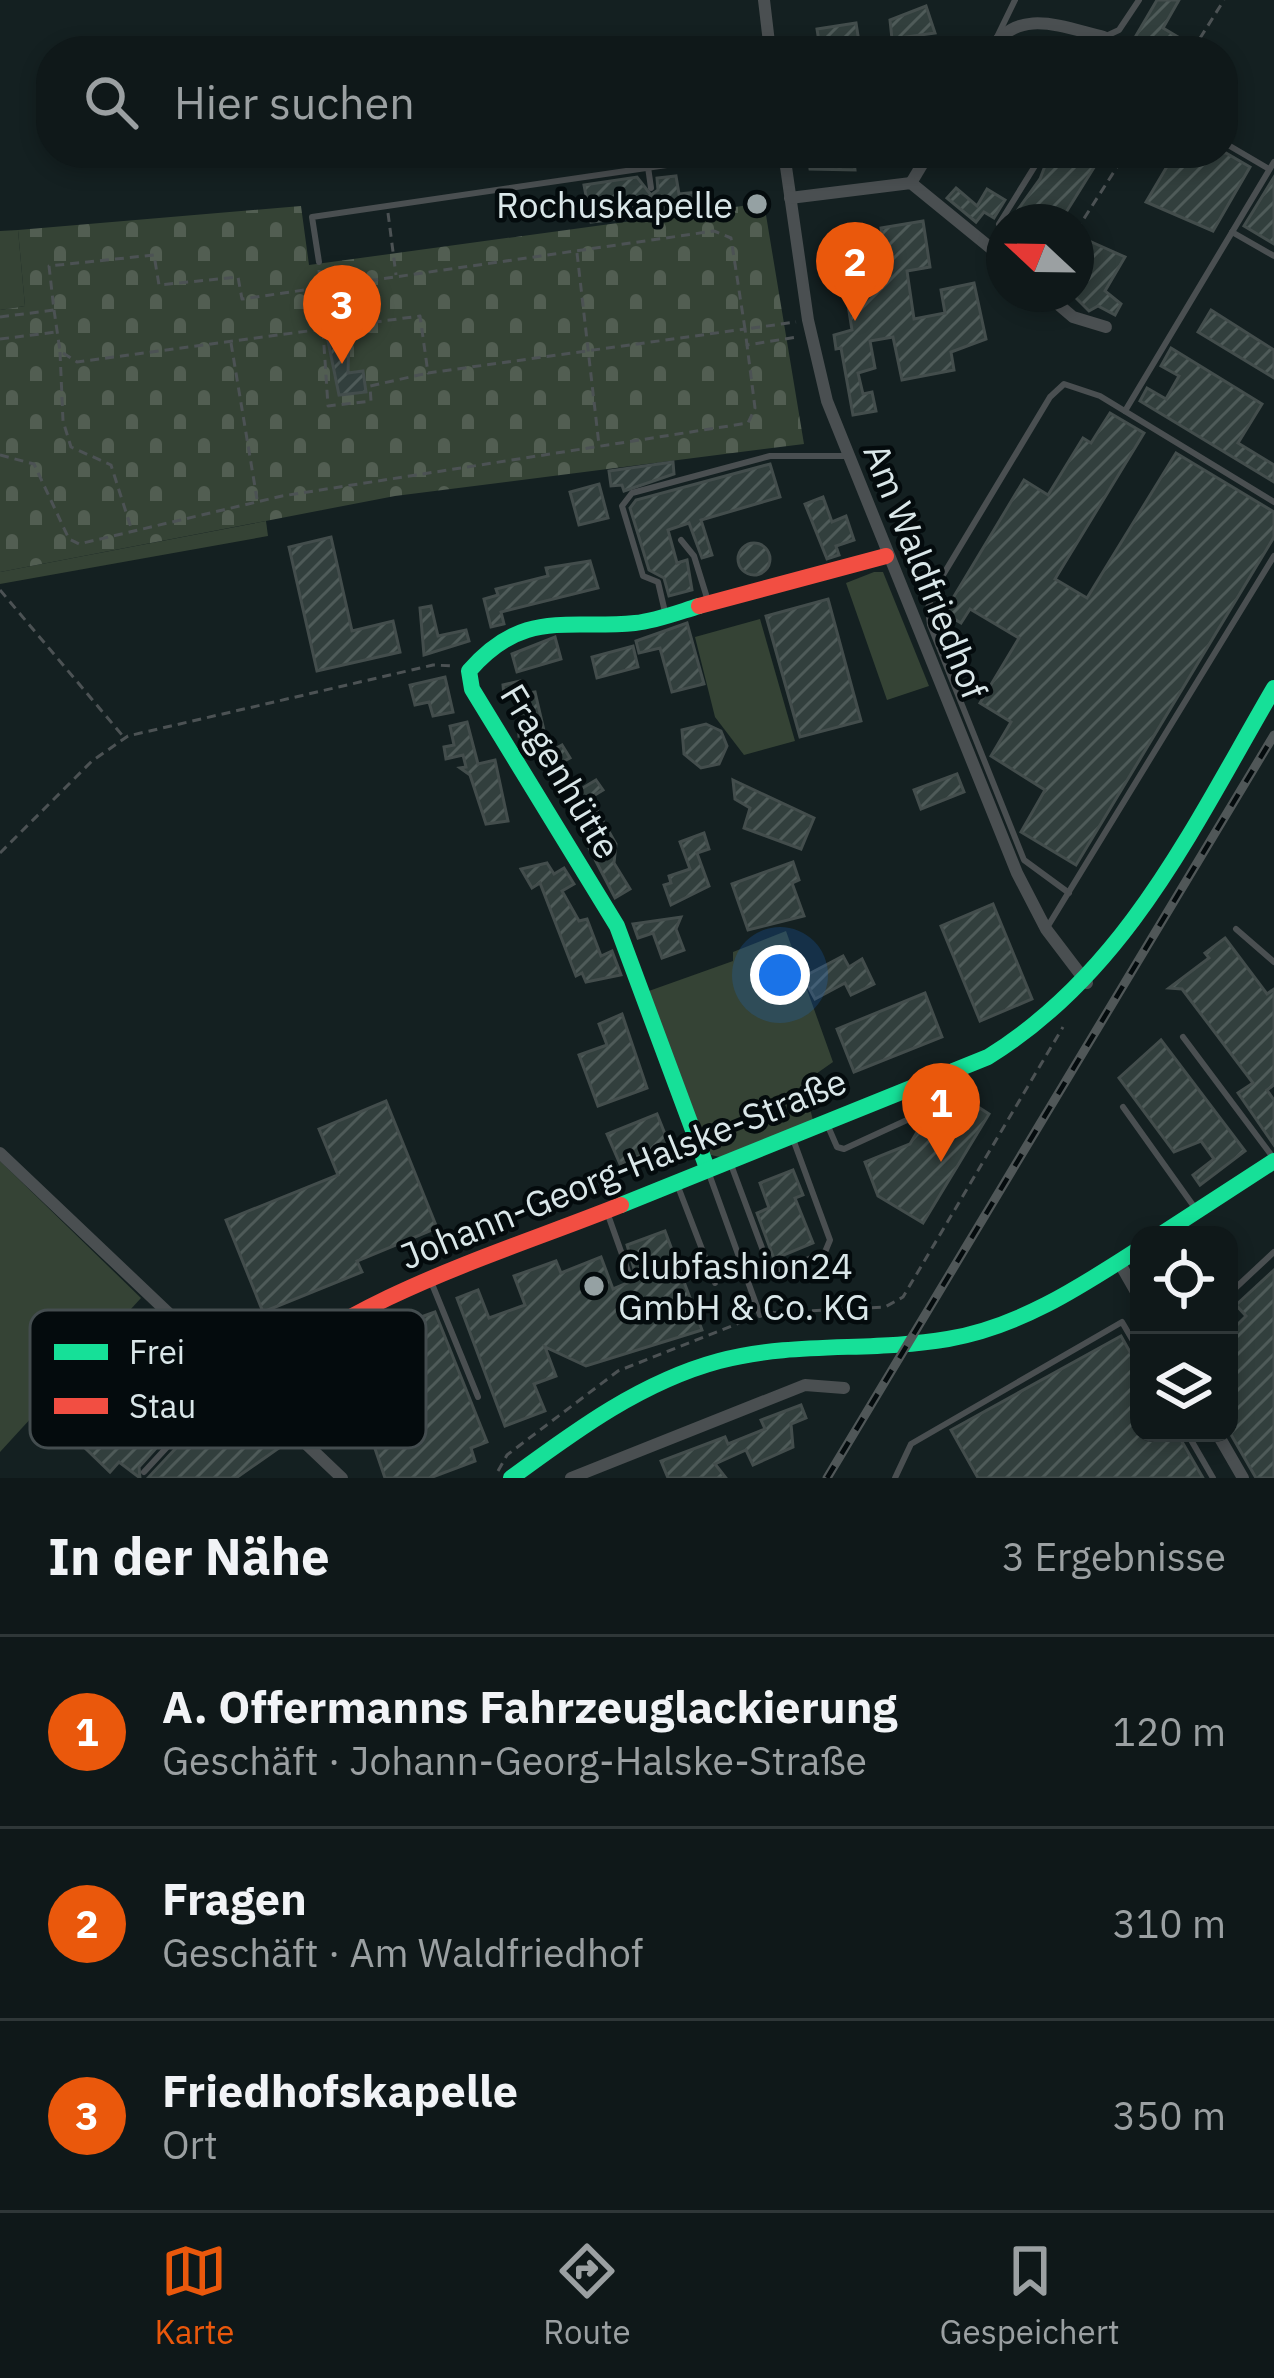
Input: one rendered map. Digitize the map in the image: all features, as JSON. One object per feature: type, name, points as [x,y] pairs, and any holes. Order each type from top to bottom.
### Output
[{"type":"street","points":[[764,0],[768,36]]},
{"type":"street","points":[[1008,36],[1026,22],[1074,36]]},
{"type":"street","name":"Am Waldfriedhof","points":[[786,168],[809,328],[848,456],[1010,856],[1046,929],[1087,983]]},
{"type":"street","points":[[911,183],[920,168]]},
{"type":"street","points":[[790,198],[911,183],[986,244]]},
{"type":"street","points":[[1067,312],[1106,327]]},
{"type":"street","name":"Fragenhütte","points":[[707,1168],[617,926],[472,689],[469,670],[479,658],[539,624],[652,619],[886,556]]},
{"type":"street","name":"Johann-Georg-Halske-Straße","points":[[362,1310],[988,1057],[1039,1028],[1087,983],[1132,923],[1274,688]]},
{"type":"street","points":[[0,1153],[167,1310]]},
{"type":"street","points":[[1174,1226],[1274,1160]]},
{"type":"street","points":[[511,1478],[618,1404],[709,1364],[792,1348],[964,1336],[1041,1309],[1130,1255]]},
{"type":"street","points":[[1118,1262],[1130,1282]]},
{"type":"street","points":[[571,1478],[805,1385],[844,1388]]},
{"type":"street","points":[[1222,1442],[1243,1478]]},
{"type":"street","points":[[311,1448],[342,1478]]},
{"type":"lane","points":[[998,36],[1015,0]]},
{"type":"lane","points":[[1111,36],[1139,0]]},
{"type":"lane","points":[[1125,411],[1272,166],[1238,149]]},
{"type":"lane","points":[[319,262],[312,217],[640,168]]},
{"type":"lane","points":[[647,168],[651,188]]},
{"type":"lane","points":[[1011,204],[1034,168]]},
{"type":"lane","points":[[1232,232],[1274,256]]},
{"type":"lane","points":[[1069,893],[1024,860],[928,608],[1058,387],[1076,385],[1125,411],[1274,502]]},
{"type":"lane","points":[[652,619],[658,582],[643,576],[622,506],[632,493],[770,456],[848,456]]},
{"type":"lane","points":[[681,540],[694,556],[709,604]]},
{"type":"lane","points":[[1046,929],[1274,556]]},
{"type":"lane","points":[[1236,928],[1274,962]]},
{"type":"lane","points":[[1183,1037],[1274,1160]]},
{"type":"lane","points":[[826,1120],[838,1147],[844,1149],[957,1096]]},
{"type":"lane","points":[[1123,1106],[1197,1211]]},
{"type":"lane","points":[[729,1159],[768,1264],[781,1270],[824,1252],[830,1240],[791,1134]]},
{"type":"lane","name":"Fragenhütte","points":[[707,1168],[760,1315]]},
{"type":"lane","points":[[675,1180],[715,1283]]},
{"type":"lane","points":[[606,1209],[629,1274]]},
{"type":"lane","points":[[1238,1286],[1274,1252]]},
{"type":"lane","points":[[431,1281],[478,1396]]},
{"type":"lane","points":[[895,1478],[911,1444],[1122,1322],[1130,1336]]},
{"type":"lane","points":[[1192,1442],[1214,1478]]},
{"type":"lane","points":[[144,1472],[170,1448]]},
{"type":"path","points":[[1201,36],[1224,0]]},
{"type":"path","points":[[1093,204],[1116,168]]},
{"type":"path","points":[[387,206],[396,277]]},
{"type":"path","points":[[0,455],[26,458],[37,467],[72,542],[132,531],[257,501],[750,422],[755,408],[733,245],[725,232],[242,299],[238,278],[158,285],[154,255],[49,266],[63,421],[71,447],[111,465],[132,531]]},
{"type":"path","points":[[577,251],[599,445]]},
{"type":"path","points":[[319,262],[328,406],[371,401],[370,386],[428,373],[745,329],[809,328]]},
{"type":"path","points":[[0,317],[54,310]]},
{"type":"path","points":[[60,351],[82,362],[421,316],[428,373]]},
{"type":"path","points":[[747,345],[809,328]]},
{"type":"path","points":[[0,339],[56,332]]},
{"type":"path","points":[[231,342],[257,501]]},
{"type":"path","points":[[0,590],[124,737]]},
{"type":"path","points":[[0,853],[77,775],[124,737],[433,665],[469,670]]},
{"type":"path","points":[[500,1478],[498,1467],[507,1455],[618,1371],[760,1315],[885,1306],[903,1297],[1032,1083],[1070,1001]]},
{"type":"green space","points":[[764,203],[804,444],[395,496],[0,572],[0,310],[25,306],[18,230],[301,206],[309,265]]},
{"type":"green space","points":[[18,230],[25,306],[0,310],[0,231]]},
{"type":"green space","points":[[266,521],[268,536],[0,584],[0,572]]},
{"type":"green space","points":[[883,572],[929,686],[887,700],[846,583]]},
{"type":"green space","points":[[760,619],[795,741],[744,755],[715,717],[695,637]]},
{"type":"green space","points":[[786,931],[833,1062],[803,1083],[813,1120],[720,1157],[706,1154],[646,992],[733,961],[733,952]]},
{"type":"green space","points":[[0,1161],[141,1298],[130,1310],[30,1310],[30,1419],[0,1452]]},
{"type":"building","points":[[1157,0],[1179,0],[1163,28],[1176,36],[1136,36]]},
{"type":"building","points":[[926,6],[935,33],[892,36],[890,20]]},
{"type":"building","points":[[856,23],[858,36],[818,36],[817,29]]},
{"type":"building","points":[[1238,160],[1250,167],[1213,231],[1146,202],[1166,168],[1238,168]]},
{"type":"building","points":[[1044,168],[1094,168],[1071,204],[1022,204]]},
{"type":"building","points":[[676,176],[679,194],[699,192],[701,209],[591,222],[584,185],[637,177],[651,195],[658,190],[657,178]]},
{"type":"building","points":[[1274,177],[1274,244],[1244,226]]},
{"type":"building","points":[[956,188],[977,206],[987,189],[1005,200],[986,204],[986,213],[976,222],[947,198]]},
{"type":"building","points":[[923,221],[930,267],[907,271],[914,319],[945,313],[941,290],[974,283],[986,339],[951,352],[954,370],[902,380],[893,337],[870,341],[875,368],[858,373],[863,394],[872,392],[876,411],[853,415],[841,348],[836,349],[834,335],[852,330],[845,286],[831,288],[827,268],[886,258],[881,228]]},
{"type":"building","points":[[1094,243],[1125,257],[1105,291],[1121,304],[1115,315],[1094,308]]},
{"type":"building","points":[[1211,310],[1274,350],[1274,378],[1198,332]]},
{"type":"building","points":[[349,334],[348,373],[363,371],[366,392],[339,395],[327,336]]},
{"type":"building","points":[[1171,348],[1262,404],[1238,443],[1274,465],[1274,482],[1140,401],[1147,388],[1166,399],[1179,376],[1161,366]]},
{"type":"building","points":[[1110,413],[1144,433],[1055,579],[1087,598],[1176,453],[1274,512],[1274,537],[1076,865],[1021,832],[1045,790],[991,756],[1011,722],[980,703],[1019,638],[970,609],[961,623],[944,613],[1024,480],[1048,495],[1083,438],[1091,443]]},
{"type":"building","points":[[673,462],[674,474],[624,491],[622,485],[611,486],[609,471]]},
{"type":"building","points":[[770,464],[780,497],[701,520],[712,555],[702,558],[689,523],[668,530],[677,563],[687,560],[692,590],[669,596],[664,578],[649,570],[630,508],[636,500]]},
{"type":"building","points":[[599,484],[608,518],[579,525],[570,492]]},
{"type":"building","points":[[823,497],[832,522],[846,516],[854,540],[836,546],[839,555],[827,559],[805,504]]},
{"type":"building","points":[[331,537],[352,631],[393,621],[400,652],[317,671],[289,547]]},
{"type":"building","points":[[754,543],[765,548],[770,559],[765,570],[754,575],[743,570],[738,559],[743,548]]},
{"type":"building","points":[[590,561],[598,588],[501,612],[504,624],[491,627],[484,599],[498,595],[496,589],[548,576],[546,568]]},
{"type":"building","points":[[828,599],[861,721],[800,737],[766,616]]},
{"type":"building","points":[[431,606],[438,636],[466,630],[469,641],[424,655],[420,608]]},
{"type":"building","points":[[687,623],[704,684],[672,692],[660,648],[639,653],[636,641]]},
{"type":"building","points":[[555,637],[561,659],[517,672],[512,654]]},
{"type":"building","points":[[633,646],[638,667],[597,678],[592,657]]},
{"type":"building","points":[[445,677],[453,712],[433,716],[429,702],[415,705],[410,685]]},
{"type":"building","points":[[520,681],[522,694],[535,692],[549,752],[562,745],[570,758],[551,768],[550,775],[532,734],[519,736],[515,695],[504,696],[503,685]]},
{"type":"building","points":[[467,722],[478,764],[495,760],[508,821],[486,824],[470,775],[460,768],[466,767],[463,755],[446,759],[444,747],[454,745],[450,726]]},
{"type":"building","points":[[706,724],[721,731],[727,746],[719,764],[701,768],[684,754],[682,730]]},
{"type":"building","points":[[957,774],[964,792],[921,809],[914,790]]},
{"type":"building","points":[[596,780],[603,790],[590,798],[616,844],[614,863],[630,889],[615,898],[587,844],[597,838],[571,795]]},
{"type":"building","points":[[733,780],[814,818],[801,849],[744,828],[750,808],[735,799]]},
{"type":"building","points":[[704,833],[709,849],[697,853],[709,886],[671,905],[664,885],[671,883],[669,876],[690,869],[680,842]]},
{"type":"building","points":[[793,862],[799,880],[792,883],[804,916],[748,930],[732,884]]},
{"type":"building","points":[[547,863],[554,874],[564,868],[574,884],[562,891],[579,921],[587,919],[601,956],[612,951],[621,975],[586,982],[582,973],[576,976],[540,883],[532,888],[521,869]]},
{"type":"building","points":[[993,904],[1032,999],[980,1021],[941,926]]},
{"type":"building","points":[[681,917],[676,929],[684,950],[662,958],[653,933],[638,938],[633,924]]},
{"type":"building","points":[[1225,938],[1267,994],[1274,989],[1274,1085],[1267,1090],[1274,1100],[1274,1145],[1238,1093],[1253,1083],[1182,989],[1169,988],[1209,958],[1205,953]]},
{"type":"building","points":[[843,956],[849,967],[862,959],[874,984],[851,995],[845,983],[815,999],[803,977]]},
{"type":"building","points":[[925,993],[942,1037],[854,1072],[837,1029]]},
{"type":"building","points":[[622,1014],[647,1088],[598,1106],[579,1055],[607,1045],[599,1024]]},
{"type":"building","points":[[1161,1040],[1245,1151],[1200,1185],[1193,1175],[1214,1159],[1201,1141],[1174,1152],[1119,1078]]},
{"type":"building","points":[[386,1101],[437,1228],[357,1261],[362,1272],[262,1310],[226,1220],[338,1175],[319,1129]]},
{"type":"building","points":[[972,1103],[989,1114],[923,1223],[878,1196],[865,1162],[910,1144],[917,1132],[934,1141],[949,1116],[960,1123]]},
{"type":"building","points":[[657,1114],[669,1144],[620,1164],[607,1134]]},
{"type":"building","points":[[793,1170],[803,1195],[795,1198],[813,1243],[774,1259],[757,1213],[769,1208],[760,1183]]},
{"type":"building","points":[[665,1231],[702,1330],[586,1366],[545,1347],[556,1376],[534,1384],[545,1411],[505,1426],[457,1298],[478,1290],[489,1318],[525,1305],[514,1276],[556,1261],[561,1273],[601,1257],[613,1289],[637,1279],[627,1245]]},
{"type":"building","points":[[1274,1270],[1274,1478],[1256,1478],[1235,1442],[1238,1324],[1246,1316],[1238,1303]]},
{"type":"building","points":[[435,1312],[487,1442],[471,1448],[475,1461],[430,1478],[385,1478],[375,1448],[426,1448],[426,1315]]},
{"type":"building","points":[[1121,1336],[1130,1352],[1130,1442],[1182,1442],[1203,1478],[978,1478],[951,1430]]},
{"type":"building","points":[[801,1405],[806,1418],[791,1424],[793,1447],[753,1465],[746,1450],[715,1464],[726,1478],[668,1478],[661,1461],[725,1437],[728,1444],[765,1429],[761,1420]]},
{"type":"building","points":[[85,1448],[156,1448],[139,1467],[140,1478],[119,1462],[110,1472]]},
{"type":"building","points":[[176,1448],[279,1448],[236,1478],[148,1478]]},
{"type":"railway","points":[[827,1478],[1274,735]]},
{"type":"traffic: fast","points":[[699,606],[643,622],[528,630],[489,651],[469,671],[472,689],[617,926],[707,1168]]},
{"type":"traffic: fast","points":[[621,1205],[988,1057],[1037,1022],[1080,982],[1153,892],[1274,688]]},
{"type":"traffic: fast","points":[[1174,1226],[1274,1161]]},
{"type":"traffic: fast","points":[[511,1478],[610,1410],[690,1370],[776,1351],[919,1343],[974,1333],[1048,1304],[1130,1255]]},
{"type":"traffic: jam","points":[[699,606],[886,556]]},
{"type":"traffic: jam","points":[[364,1310],[474,1261],[621,1205]]},
{"type":"place","name":"Rochuskapelle","points":[[757,204]]},
{"type":"place","name":"Fragen","points":[[855,321]]},
{"type":"place","name":"Friedhofskapelle","points":[[342,364]]},
{"type":"place","name":"A. Offermanns Fahrzeuglackierung","points":[[941,1162]]},
{"type":"place","name":"Clubfashion24 GmbH & Co. KG","points":[[594,1286]]}]
